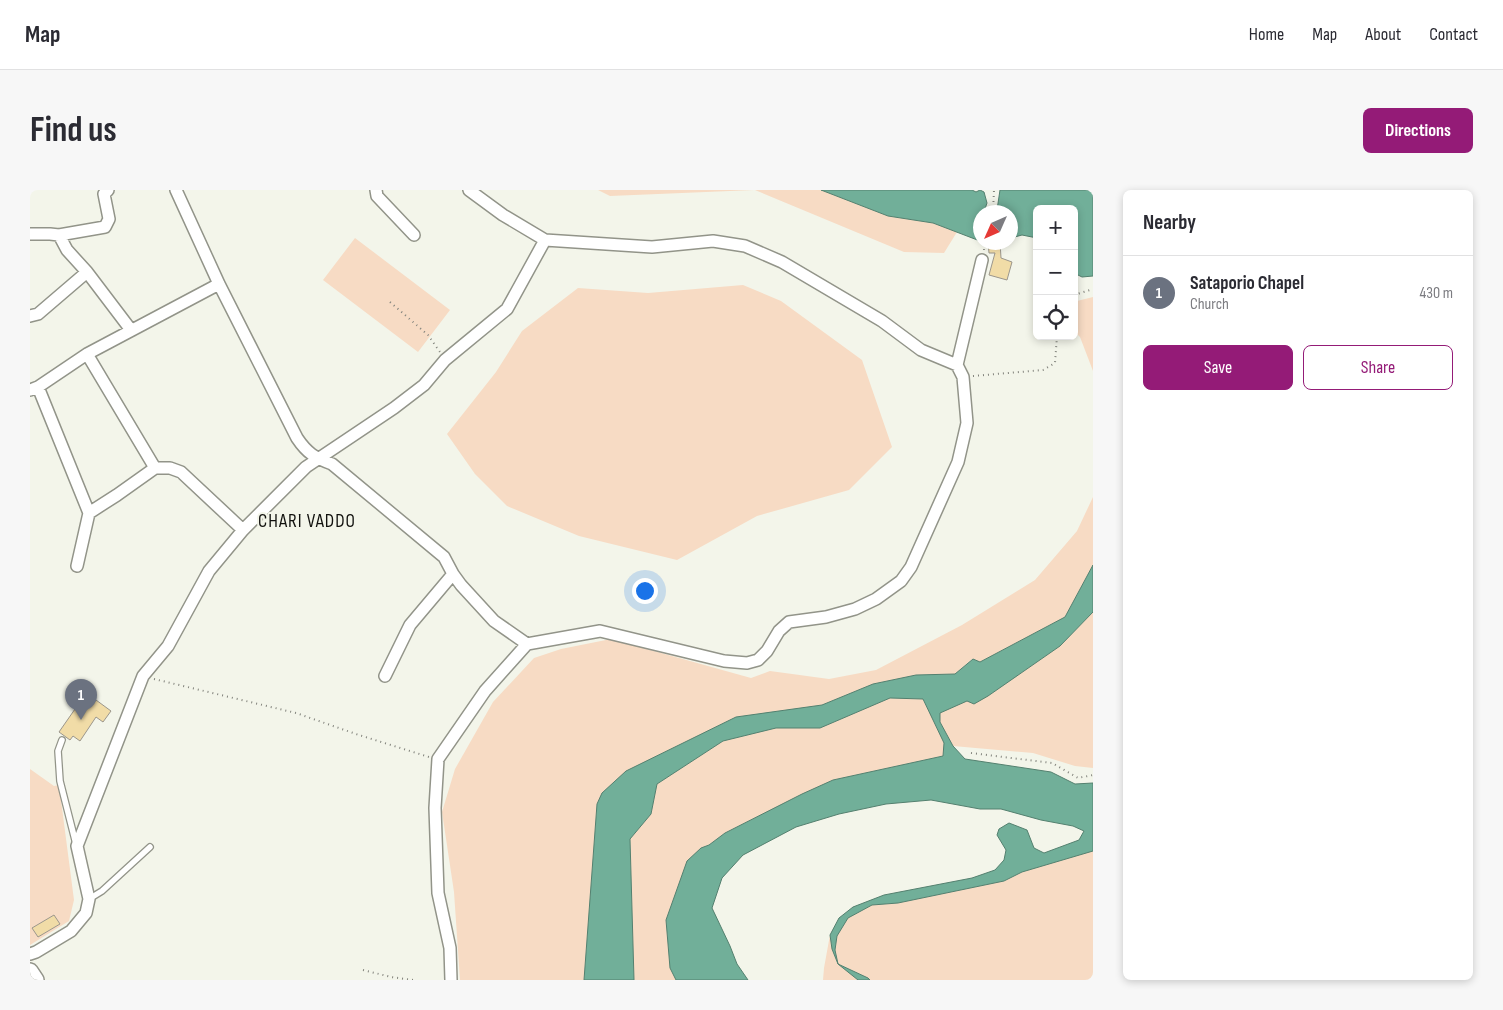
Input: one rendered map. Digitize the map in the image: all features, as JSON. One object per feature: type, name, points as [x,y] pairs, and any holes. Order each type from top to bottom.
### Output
[{"type":"street","points":[[30,234],[58,235],[105,227],[109,219],[104,194],[108,190]]},
{"type":"street","points":[[176,190],[219,284],[296,438],[304,449],[318,459],[332,464],[444,557],[452,574],[494,621],[527,644]]},
{"type":"street","points":[[376,190],[377,196],[414,236]]},
{"type":"street","points":[[469,190],[504,215],[545,240],[652,247],[713,241],[745,246],[782,262],[882,321],[921,350],[957,365]]},
{"type":"street","points":[[58,235],[67,250],[87,272],[131,330]]},
{"type":"street","points":[[30,954],[71,931],[86,913],[89,899],[77,846],[143,676],[168,646],[209,571],[243,530],[306,467],[424,385],[445,360],[507,309],[545,240]]},
{"type":"street","points":[[451,980],[450,948],[438,893],[435,808],[438,760],[485,691],[527,644],[600,631],[724,661],[747,663],[758,660],[789,622],[826,617],[855,609],[876,599],[901,580],[911,567],[958,462],[967,423],[963,377],[957,365],[982,260]]},
{"type":"street","points":[[30,316],[38,314],[87,272]]},
{"type":"street","points":[[77,566],[89,512],[34,389],[87,354],[219,284]]},
{"type":"street","points":[[87,354],[155,468]]},
{"type":"street","points":[[89,512],[155,468],[170,468],[181,472],[243,530]]},
{"type":"street","points":[[385,676],[410,625],[452,574]]},
{"type":"lane","points":[[62,740],[58,752],[60,781],[77,846]]},
{"type":"lane","points":[[89,899],[102,891],[150,847]]},
{"type":"path","points":[[993,205],[994,190]]},
{"type":"path","points":[[1078,294],[1093,289]]},
{"type":"path","points":[[390,302],[428,335],[445,360]]},
{"type":"path","points":[[963,377],[1043,370],[1055,363],[1057,340]]},
{"type":"path","points":[[143,676],[296,713],[438,760]]},
{"type":"path","points":[[972,753],[1052,763],[1078,778],[1093,776]]},
{"type":"path","points":[[363,970],[390,977],[413,980]]},
{"type":"shaded area","points":[[598,190],[754,190],[610,196]]},
{"type":"shaded area","points":[[755,190],[821,190],[888,216],[933,223],[957,232],[944,253],[904,252]]},
{"type":"shaded area","points":[[821,190],[972,190],[976,192],[980,190],[984,192],[987,203],[986,205],[973,205],[973,238],[933,223],[888,216]]},
{"type":"shaded area","points":[[1000,190],[1093,190],[1093,276],[1082,277],[1078,275],[1078,205],[1033,205],[1033,237],[1018,236],[1018,205],[998,205]]},
{"type":"shaded area","points":[[355,238],[450,310],[418,352],[323,280]]},
{"type":"shaded area","points":[[743,285],[781,301],[862,360],[892,447],[849,490],[757,516],[677,560],[579,536],[507,506],[475,474],[447,434],[496,372],[522,331],[578,288],[648,293]]},
{"type":"shaded area","points":[[1093,297],[1093,371],[1078,335],[1078,301]]},
{"type":"shaded area","points":[[1093,497],[1093,565],[1065,617],[980,662],[972,659],[955,674],[916,675],[873,684],[822,705],[736,717],[597,804],[584,980],[460,980],[454,892],[442,812],[455,769],[493,702],[534,658],[561,649],[611,639],[751,678],[770,671],[829,679],[876,670],[962,625],[1035,580],[1077,531]]},
{"type":"shaded area","points":[[1093,565],[1093,612],[1060,646],[974,704],[967,701],[940,713],[940,722],[953,746],[965,759],[1051,772],[1075,784],[1093,783],[1093,851],[1022,872],[1004,881],[898,903],[872,905],[848,918],[837,936],[835,950],[838,964],[832,949],[830,935],[839,918],[853,907],[884,895],[972,878],[995,870],[1004,860],[1006,850],[997,835],[999,829],[1009,823],[1027,830],[1034,848],[1044,853],[1079,840],[1084,831],[1073,826],[1041,820],[1001,809],[980,809],[931,800],[886,804],[839,814],[796,827],[743,855],[722,878],[712,908],[737,964],[748,980],[676,980],[670,968],[666,920],[687,861],[701,848],[709,845],[725,833],[833,780],[943,756],[944,743],[923,699],[890,698],[820,728],[776,728],[723,741],[657,784],[651,814],[630,839],[634,980],[584,980],[597,804],[602,793],[626,771],[736,717],[822,705],[873,684],[916,675],[955,674],[973,659],[980,662],[1065,617]]},
{"type":"shaded area","points":[[1093,612],[1093,768],[1075,766],[1033,753],[953,746],[940,722],[940,712],[967,701],[988,696],[1060,646]]},
{"type":"shaded area","points":[[890,698],[923,699],[944,743],[943,756],[833,780],[725,833],[709,845],[701,848],[666,920],[670,968],[676,980],[634,980],[630,839],[651,814],[657,784],[723,741],[776,728],[820,728]]},
{"type":"shaded area","points":[[30,769],[54,786],[59,785],[74,900],[69,921],[30,945]]},
{"type":"shaded area","points":[[1093,851],[1093,980],[870,980],[841,965],[858,980],[823,980],[830,935],[832,949],[837,962],[835,950],[837,936],[848,918],[872,905],[898,903],[1004,881],[1022,872]]},
{"type":"shaded area","points":[[838,964],[868,978],[870,980],[858,980]]},
{"type":"building","points":[[989,250],[1000,250],[1001,258],[1012,262],[1007,280],[989,275],[995,253],[989,253]]},
{"type":"building","points":[[82,699],[91,706],[96,700],[111,711],[103,722],[96,717],[80,741],[73,736],[70,740],[59,732]]},
{"type":"building","points":[[54,915],[60,924],[38,937],[32,928]]},
{"type":"place","name":"Sataporio Chapel","points":[[81,720]]},
{"type":"district","name":"CHARI VADDO","points":[[307,520]]}]
